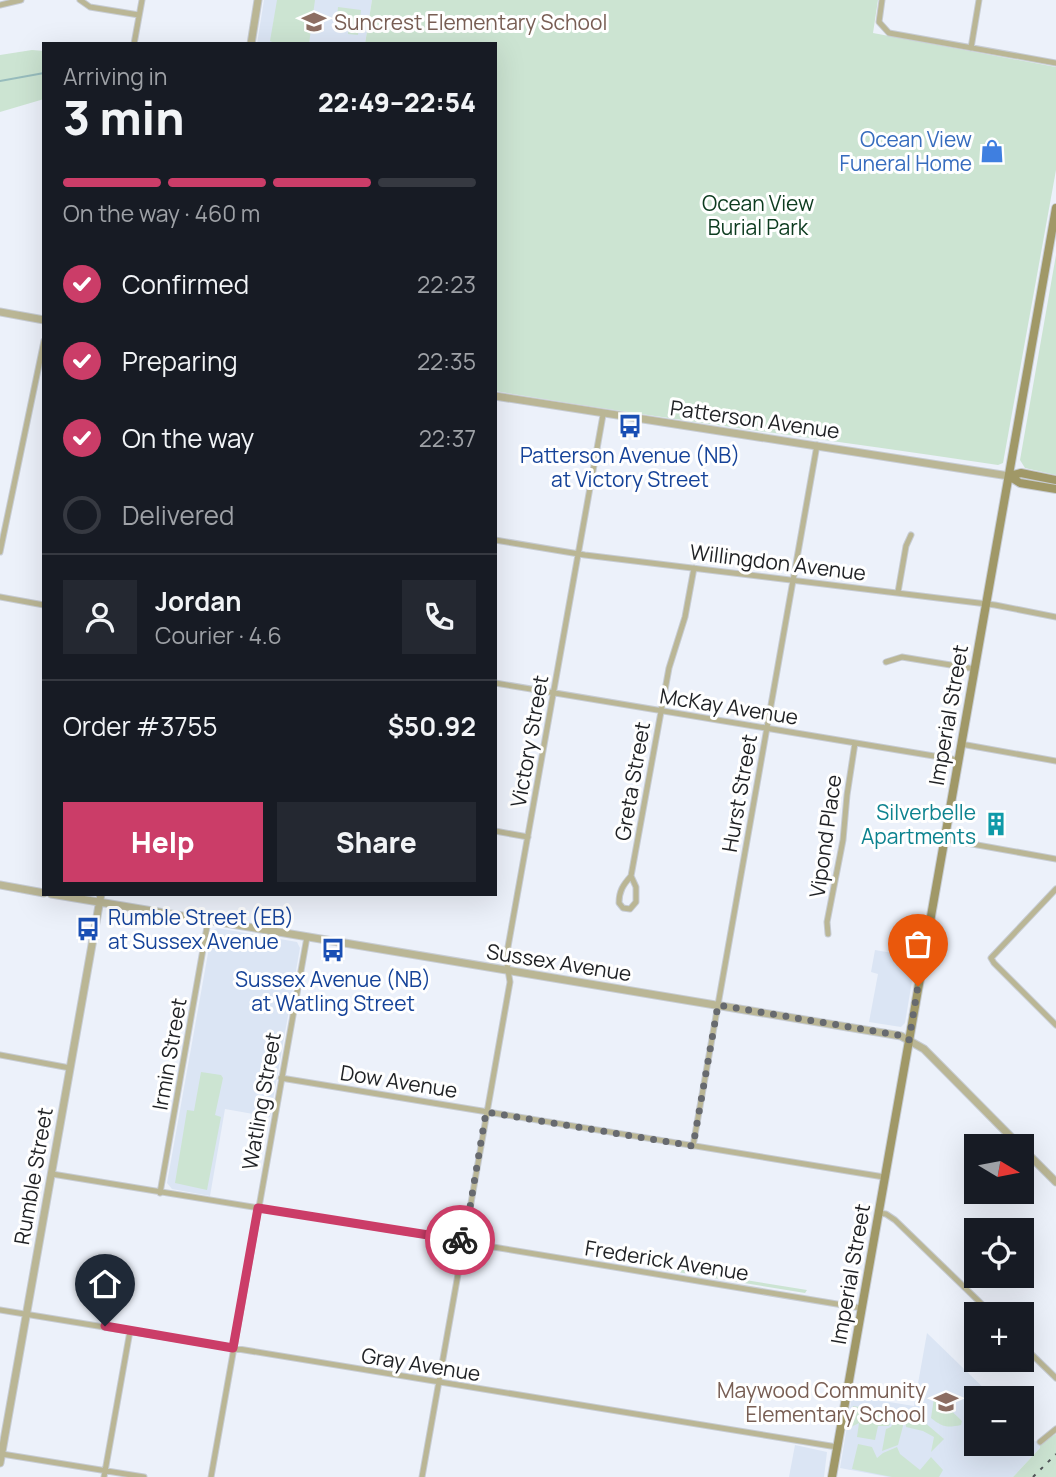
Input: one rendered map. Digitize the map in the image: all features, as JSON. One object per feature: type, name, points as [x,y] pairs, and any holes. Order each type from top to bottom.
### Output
[{"type":"main road","name":"Imperial Street","points":[[832,1477],[1056,208]]},
{"type":"main road","points":[[1009,476],[1021,473],[1056,480]]},
{"type":"main road","points":[[1009,476],[1020,483],[1056,489]]},
{"type":"street","points":[[0,5],[21,0]]},
{"type":"street","points":[[79,0],[90,7],[139,15]]},
{"type":"street","points":[[134,42],[142,0]]},
{"type":"street","points":[[251,42],[258,0]]},
{"type":"street","points":[[882,0],[879,17],[882,27],[889,33],[1056,63]]},
{"type":"street","points":[[971,48],[979,0]]},
{"type":"street","points":[[0,312],[42,320]]},
{"type":"street","points":[[0,552],[42,351]]},
{"type":"street","name":"Patterson Avenue","points":[[497,396],[603,415],[817,445],[1009,476]]},
{"type":"street","name":"Victory Street","points":[[422,1477],[510,982],[506,958],[603,415]]},
{"type":"street","name":"Hurst Street","points":[[693,1146],[817,445]]},
{"type":"street","points":[[898,592],[906,546],[911,535]]},
{"type":"street","name":"Willingdon Avenue","points":[[497,540],[578,554],[986,604],[1056,617]]},
{"type":"street","name":"Greta Street","points":[[631,876],[636,887],[636,902],[630,909],[623,908],[618,903],[619,897],[622,887],[631,876],[660,710],[671,659],[688,605],[694,568]]},
{"type":"street","points":[[0,597],[42,606]]},
{"type":"street","points":[[886,662],[902,657],[975,669]]},
{"type":"street","name":"McKay Avenue","points":[[497,683],[958,760]]},
{"type":"street","name":"Vipond Place","points":[[828,934],[827,922],[843,840],[855,743]]},
{"type":"street","points":[[961,744],[1056,761]]},
{"type":"street","points":[[497,831],[528,836]]},
{"type":"street","points":[[944,839],[1056,859]]},
{"type":"street","points":[[0,885],[42,893]]},
{"type":"street","points":[[1056,889],[991,958],[1056,1025]]},
{"type":"street","name":"Sussex Avenue","points":[[71,896],[898,1035],[924,1049],[1008,1134]]},
{"type":"street","name":"Rumble Street","points":[[0,1463],[100,899]]},
{"type":"street","name":"Irmin Street","points":[[160,1193],[208,921]]},
{"type":"street","name":"Watling Street","points":[[211,1477],[307,937]]},
{"type":"street","points":[[0,1055],[70,1068]]},
{"type":"street","name":"Dow Avenue","points":[[281,1078],[884,1177]]},
{"type":"street","name":"Sussex Avenue","points":[[1034,1160],[1056,1182]]},
{"type":"street","name":"Frederick Avenue","points":[[52,1174],[861,1308]]},
{"type":"street","points":[[878,1213],[886,1214],[895,1220],[980,1302]]},
{"type":"street","name":"Gray Avenue","points":[[0,1310],[837,1447]]},
{"type":"street","points":[[105,1474],[130,1331]]},
{"type":"street","points":[[1034,1357],[1056,1378]]},
{"type":"street","points":[[1040,1442],[1056,1429]]},
{"type":"street","points":[[2,1454],[105,1474],[144,1477]]},
{"type":"shaded area","name":"Suncrest Elementary School","points":[[264,0],[372,0],[365,42],[257,42]]},
{"type":"shaded area","points":[[217,928],[297,942],[300,948],[270,1117],[225,1109],[210,1196],[172,1189],[167,1183],[212,931]]},
{"type":"shaded area","points":[[875,950],[916,957],[905,1023],[901,1027],[869,1022],[878,974],[871,972]]},
{"type":"shaded area","name":"Maywood Community Elementary School","points":[[927,1333],[964,1369],[964,1372],[982,1386],[964,1386],[964,1456],[1033,1456],[1013,1477],[888,1477],[840,1468],[852,1396],[914,1406]]},
{"type":"shaded area","name":"Maywood Community Elementary School","points":[[1034,1440],[1040,1444],[1034,1454]]},
{"type":"shaded area","points":[[795,1445],[827,1452],[824,1477],[789,1477]]},
{"type":"green space","points":[[277,0],[315,0],[309,42],[270,41]]},
{"type":"green space","name":"Ocean View Burial Park","points":[[372,0],[878,0],[873,33],[1056,67],[1056,170],[1003,463],[998,465],[497,391],[497,42],[365,42]]},
{"type":"green space","points":[[338,7],[361,10],[358,35],[348,34],[350,19],[337,17]]},
{"type":"green space","points":[[42,51],[42,100],[0,112],[0,55]]},
{"type":"green space","points":[[1056,255],[1056,475],[1025,468],[1020,460]]},
{"type":"green space","points":[[201,1072],[221,1075],[223,1078],[215,1115],[221,1117],[207,1190],[175,1183],[187,1110],[194,1111]]},
{"type":"green space","points":[[646,1264],[807,1290],[805,1293],[647,1267]]},
{"type":"green space","points":[[934,1398],[940,1400],[962,1421],[961,1425],[945,1426],[931,1418]]},
{"type":"green space","points":[[853,1406],[901,1415],[893,1418],[889,1426],[878,1426],[875,1440],[857,1437],[859,1423],[849,1428]]},
{"type":"green space","points":[[902,1417],[903,1426],[898,1445],[882,1451],[886,1429],[891,1427],[895,1419]]},
{"type":"green space","points":[[905,1417],[923,1421],[944,1439],[931,1452],[934,1437],[906,1427]]},
{"type":"green space","points":[[1056,1434],[1056,1477],[1013,1477],[1034,1456],[1040,1444]]},
{"type":"green space","points":[[858,1444],[872,1447],[877,1458],[897,1447],[900,1454],[920,1470],[931,1457],[943,1470],[939,1477],[892,1477],[852,1469]]},
{"type":"waterway","points":[[0,81],[42,73]]},
{"type":"railway","points":[[1033,1477],[1056,1454]]},
{"type":"way so far","points":[[460,1240],[465,1237],[486,1112],[693,1146],[718,1005],[898,1035],[909,1040],[918,986]]},
{"type":"place","name":"Suncrest Elementary School","points":[[314,22]]},
{"type":"place","name":"Ocean View Funeral Home","points":[[992,151]]},
{"type":"place","name":"Patterson Avenue (NB) at Victory Street","points":[[630,426]]},
{"type":"place","name":"Silverbelle Apartments","points":[[996,824]]},
{"type":"place","name":"Rumble Street (EB) at Sussex Avenue","points":[[88,929]]},
{"type":"place","name":"Sussex Avenue (NB) at Watling Street","points":[[333,950]]},
{"type":"place","name":"Maywood Community Elementary School","points":[[946,1402]]},
{"type":"route","points":[[105,1326],[233,1348],[258,1208],[460,1240]]}]
